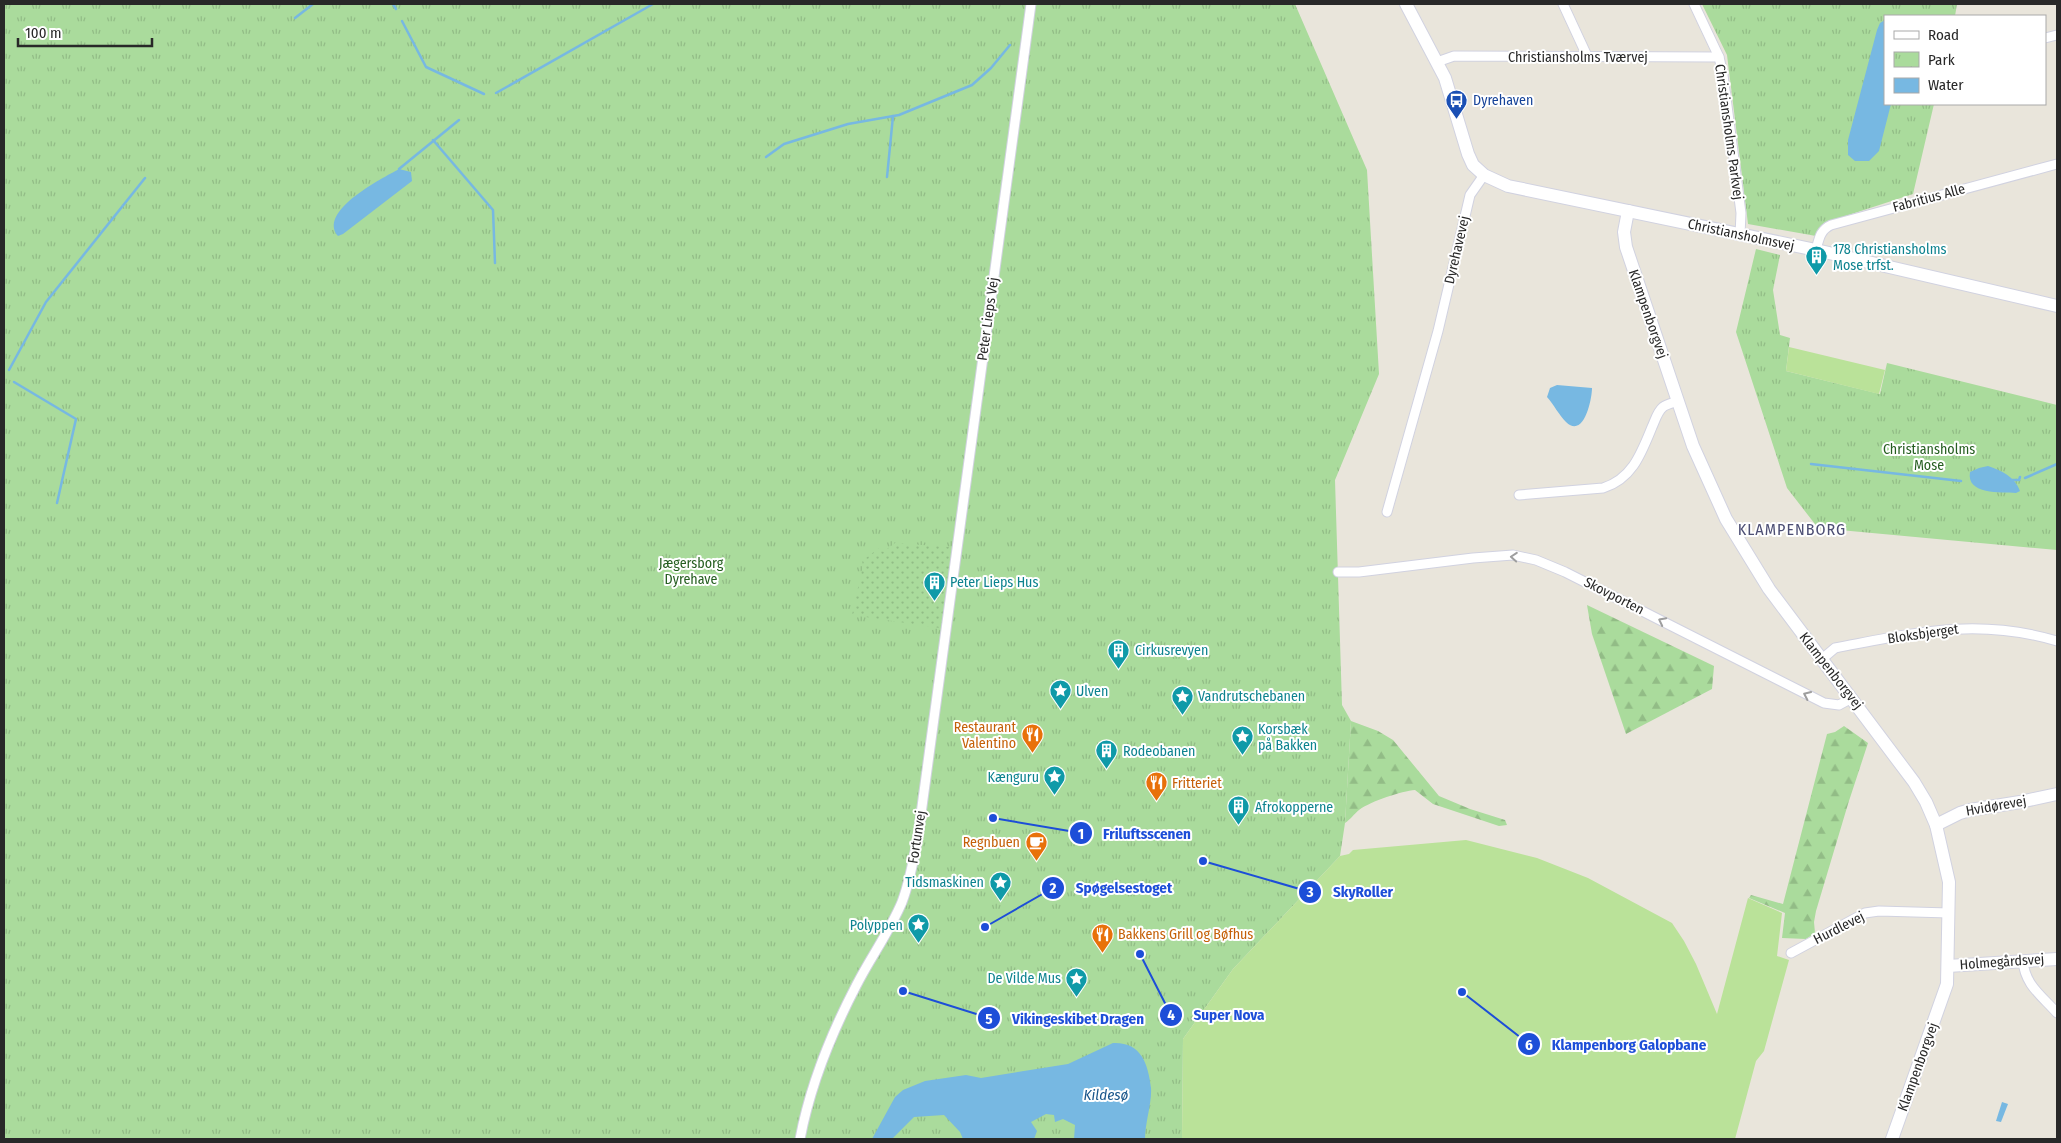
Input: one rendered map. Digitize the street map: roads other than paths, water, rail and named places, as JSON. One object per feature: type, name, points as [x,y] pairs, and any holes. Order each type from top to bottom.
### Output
[{"type":"street","name":"Peter Lieps Vej","points":[[946,634],[1031,4]]},
{"type":"street","points":[[1406,4],[1445,78],[1473,165],[1484,175]]},
{"type":"street","points":[[1563,4],[1588,58]]},
{"type":"street","name":"Christiansholms Parkvej","points":[[1694,4],[1719,57],[1741,212],[1740,235]]},
{"type":"street","name":"Christiansholms Tværvej","points":[[1437,62],[1454,56],[1719,57]]},
{"type":"street","name":"Fabritius Alle","points":[[1816,250],[1819,237],[1824,228],[1831,225],[2057,164]]},
{"type":"street","name":"Christiansholmsvej","points":[[1484,175],[1508,186],[1816,250],[2057,306]]},
{"type":"street","name":"Dyrehavevej","points":[[1387,512],[1438,331],[1470,195],[1484,175]]},
{"type":"street","name":"Klampenborgvej","points":[[1628,211],[1624,232],[1626,247],[1704,473],[1730,526],[1769,589],[1914,782],[1926,802],[1936,825],[1949,882],[1948,966],[1943,997],[1892,1139]]},
{"type":"street","points":[[1519,495],[1603,488],[1615,484],[1634,467],[1663,408],[1678,401]]},
{"type":"street","name":"Skovporten","points":[[1338,572],[1359,572],[1513,555],[1536,560],[1566,572],[1824,703],[1839,705],[1852,698]]},
{"type":"street","name":"Bloksbjerget","points":[[1822,659],[1835,648],[1942,629],[1970,627],[2006,629],[2034,634],[2057,641]]},
{"type":"street","name":"Fortunvej","points":[[800,1139],[806,1110],[842,1014],[901,904],[906,891],[918,836],[946,634]]},
{"type":"street","name":"Hvidørevej","points":[[1936,825],[1970,810],[2057,794]]},
{"type":"street","name":"Hurdlevej","points":[[1791,953],[1865,914],[1879,911],[1949,913]]},
{"type":"street","name":"Holmegårdsvej","points":[[1948,966],[2057,958]]},
{"type":"street","points":[[2023,961],[2024,974],[2028,983],[2057,1012]]},
{"type":"water","points":[[1884,21],[1884,105],[1891,105],[1879,151],[1869,161],[1855,161],[1848,155],[1848,140],[1880,23]]},
{"type":"water","points":[[399,169],[411,172],[412,181],[338,236],[334,226],[336,216],[344,206],[367,188]]},
{"type":"water","points":[[1557,385],[1592,388],[1586,416],[1578,425],[1572,426],[1566,422],[1547,397],[1550,388]]},
{"type":"water","points":[[1988,466],[2007,475],[2015,482],[2020,491],[2016,493],[1986,491],[1973,485],[1970,479],[1970,472]]},
{"type":"water","name":"Kildesø","points":[[1113,1043],[1130,1046],[1137,1050],[1148,1070],[1151,1094],[1145,1139],[1074,1139],[1075,1125],[1063,1119],[1055,1122],[1054,1115],[1046,1114],[1031,1122],[1037,1131],[1034,1139],[963,1139],[960,1132],[944,1115],[914,1117],[892,1139],[872,1139],[895,1097],[903,1090],[925,1081],[966,1075],[981,1078],[1068,1064]]},
{"type":"water","points":[[2002,1102],[2008,1104],[2001,1122],[1996,1121]]},
{"type":"waterway","points":[[295,18],[313,4]]},
{"type":"waterway","points":[[393,4],[396,9]]},
{"type":"waterway","points":[[496,93],[653,4]]},
{"type":"waterway","points":[[402,21],[426,67],[484,94]]},
{"type":"waterway","points":[[766,157],[784,144],[848,124],[899,115],[972,85],[991,68],[1010,45]]},
{"type":"waterway","points":[[887,177],[893,116]]},
{"type":"waterway","points":[[399,169],[459,120]]},
{"type":"waterway","points":[[433,140],[493,210],[495,263]]},
{"type":"waterway","points":[[9,370],[46,302],[145,178]]},
{"type":"waterway","points":[[14,382],[76,419],[57,503]]},
{"type":"waterway","points":[[1811,464],[1961,481]]},
{"type":"waterway","points":[[2025,478],[2057,464]]},
{"type":"waterway","points":[[2012,480],[2019,480],[2020,477]]},
{"type":"place","name":"Dyrehaven","points":[[1457,119]]},
{"type":"place","name":"178 Christiansholms Mose trfst.","points":[[1817,276]]},
{"type":"place","name":"Peter Lieps Hus","points":[[934,601]]},
{"type":"place","name":"Cirkusrevyen","points":[[1119,669]]},
{"type":"place","name":"Ulven","points":[[1060,710]]},
{"type":"place","name":"Vandrutschebanen","points":[[1182,715]]},
{"type":"place","name":"Restaurant Valentino","points":[[1032,754]]},
{"type":"place","name":"Korsbæk på Bakken","points":[[1242,756]]},
{"type":"place","name":"Rodeobanen","points":[[1107,770]]},
{"type":"place","name":"Kænguru","points":[[1055,796]]},
{"type":"place","name":"Fritteriet","points":[[1156,802]]},
{"type":"place","name":"Friluftsscenen","points":[[993,818]]},
{"type":"place","name":"Afrokopperne","points":[[1239,826]]},
{"type":"place","name":"Regnbuen","points":[[1036,861]]},
{"type":"place","name":"SkyRoller","points":[[1203,861]]},
{"type":"place","name":"Tidsmaskinen","points":[[1000,901]]},
{"type":"place","name":"Spøgelsestoget","points":[[985,927]]},
{"type":"place","name":"Polyppen","points":[[919,944]]},
{"type":"place","name":"Bakkens Grill og Bøfhus","points":[[1102,953]]},
{"type":"place","name":"Super Nova","points":[[1140,954]]},
{"type":"place","name":"Vikingeskibet Dragen","points":[[903,991]]},
{"type":"place","name":"Klampenborg Galopbane","points":[[1462,992]]},
{"type":"place","name":"De Vilde Mus","points":[[1077,997]]},
{"type":"district","name":"KLAMPENBORG","points":[[1792,529]]},
{"type":"park label","name":"Christiansholms Mose","points":[[1929,458]]},
{"type":"park label","name":"Jægersborg Dyrehave","points":[[691,572]]}]
